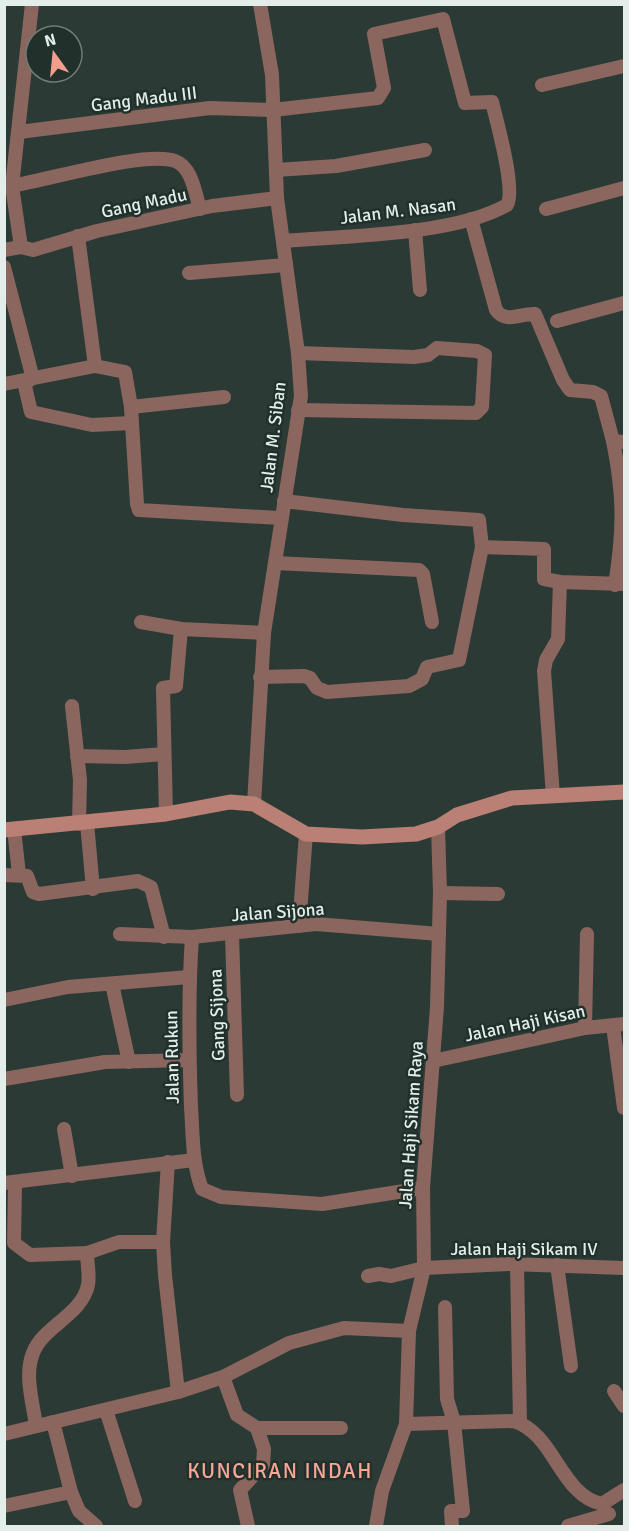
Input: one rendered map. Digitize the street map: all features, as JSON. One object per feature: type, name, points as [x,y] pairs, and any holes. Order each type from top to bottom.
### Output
[{"type":"main road","points":[[9,830],[166,814],[230,802],[254,804],[306,834],[362,837],[416,834],[438,827],[458,815],[512,798],[624,792]]},
{"type":"street","points":[[21,248],[8,187],[19,132],[32,4]]},
{"type":"street","name":"Jalan M. Siban","points":[[254,804],[264,633],[280,518],[301,396],[298,353],[276,198],[272,75],[260,4]]},
{"type":"street","name":"Gang Madu III","points":[[19,132],[210,108],[273,110],[378,98],[384,88],[374,34],[443,19],[465,103],[492,102],[511,199]]},
{"type":"street","points":[[543,85],[624,66]]},
{"type":"street","points":[[276,170],[336,166],[425,150]]},
{"type":"street","points":[[8,187],[137,160],[175,161],[188,171],[200,209]]},
{"type":"street","points":[[546,209],[624,188]]},
{"type":"street","name":"Gang Madu","points":[[4,250],[21,248],[33,250],[78,236],[200,209],[276,198]]},
{"type":"street","name":"Jalan M. Nasan","points":[[283,241],[415,230],[471,219],[502,208],[511,199]]},
{"type":"street","points":[[471,219],[496,310],[499,314],[512,318],[535,314],[563,380],[570,390],[593,392],[601,396],[619,442],[623,515],[620,584],[560,582],[544,579],[544,549],[482,548]]},
{"type":"street","points":[[415,230],[420,290]]},
{"type":"street","points":[[78,236],[95,366]]},
{"type":"street","points":[[189,273],[286,265]]},
{"type":"street","points":[[4,267],[20,321],[32,375],[27,381],[31,412],[92,425],[131,423]]},
{"type":"street","points":[[557,321],[624,303]]},
{"type":"street","points":[[298,353],[414,357],[428,355],[437,348],[477,351],[484,355],[482,407],[476,413],[298,410]]},
{"type":"street","points":[[4,384],[95,366],[125,372],[131,407],[136,504],[140,510],[280,518]]},
{"type":"street","points":[[131,407],[224,398]]},
{"type":"street","points":[[260,677],[304,676],[310,678],[317,688],[327,692],[409,686],[422,679],[427,667],[459,660],[482,548],[479,520],[403,515],[284,501]]},
{"type":"street","points":[[274,563],[419,570],[423,574],[432,622]]},
{"type":"street","points":[[553,796],[544,671],[546,660],[558,639],[560,582]]},
{"type":"street","points":[[141,622],[181,629],[264,633]]},
{"type":"street","points":[[166,814],[163,688],[176,686],[181,629]]},
{"type":"street","points":[[72,706],[83,823],[93,889]]},
{"type":"street","points":[[78,756],[125,758],[164,754]]},
{"type":"street","name":"Jalan Haji Sikam Raya","points":[[376,1527],[382,1491],[406,1424],[409,1331],[424,1268],[423,1188],[433,1061],[439,934],[438,827]]},
{"type":"street","points":[[9,830],[20,874]]},
{"type":"street","points":[[299,926],[306,834]]},
{"type":"street","points":[[4,874],[27,876],[33,892],[39,894],[93,889],[138,881],[146,883],[151,887],[164,937]]},
{"type":"street","points":[[440,892],[498,894]]},
{"type":"street","name":"Jalan Sijona","points":[[120,934],[192,937],[316,924],[439,934]]},
{"type":"street","name":"Gang Sijona","points":[[232,934],[237,1095]]},
{"type":"street","points":[[585,1028],[587,934]]},
{"type":"street","name":"Jalan Rukun","points":[[192,937],[189,977],[189,1060],[195,1160],[197,1177],[202,1189],[220,1197],[322,1204],[423,1188]]},
{"type":"street","points":[[4,1000],[68,987],[189,977]]},
{"type":"street","points":[[112,984],[129,1062]]},
{"type":"street","points":[[619,1024],[624,1108]]},
{"type":"street","name":"Jalan Haji Kisan","points":[[433,1061],[585,1028],[619,1024]]},
{"type":"street","points":[[4,1079],[105,1062],[189,1060]]},
{"type":"street","points":[[64,1129],[72,1176]]},
{"type":"street","points":[[163,1242],[119,1242],[87,1253],[30,1255],[14,1244],[10,1183],[195,1160]]},
{"type":"street","points":[[168,1162],[163,1242],[178,1392]]},
{"type":"street","points":[[36,1426],[29,1373],[32,1354],[38,1341],[64,1318],[88,1286],[87,1253]]},
{"type":"street","points":[[517,1264],[520,1423]]},
{"type":"street","name":"Jalan Haji Sikam IV","points":[[368,1276],[380,1274],[391,1276],[424,1268],[517,1264],[624,1268]]},
{"type":"street","points":[[557,1265],[571,1366]]},
{"type":"street","points":[[445,1307],[447,1399],[454,1422],[463,1512],[451,1511],[452,1527]]},
{"type":"street","points":[[4,1434],[178,1392],[223,1377],[290,1344],[344,1328],[409,1331]]},
{"type":"street","points":[[223,1377],[237,1414],[257,1428],[341,1428]]},
{"type":"street","points":[[614,1391],[624,1406]]},
{"type":"street","points":[[106,1410],[135,1501]]},
{"type":"street","points":[[52,1422],[71,1492],[80,1511],[96,1527]]},
{"type":"street","points":[[406,1424],[520,1423],[538,1438],[579,1493],[606,1509],[618,1527]]},
{"type":"street","points":[[248,1527],[240,1490],[263,1465],[264,1449],[257,1428]]},
{"type":"street","points":[[568,1527],[606,1509],[624,1490]]},
{"type":"street","points":[[4,1506],[71,1492]]},
{"type":"district","name":"KUNCIRAN INDAH","points":[[280,1471]]}]
